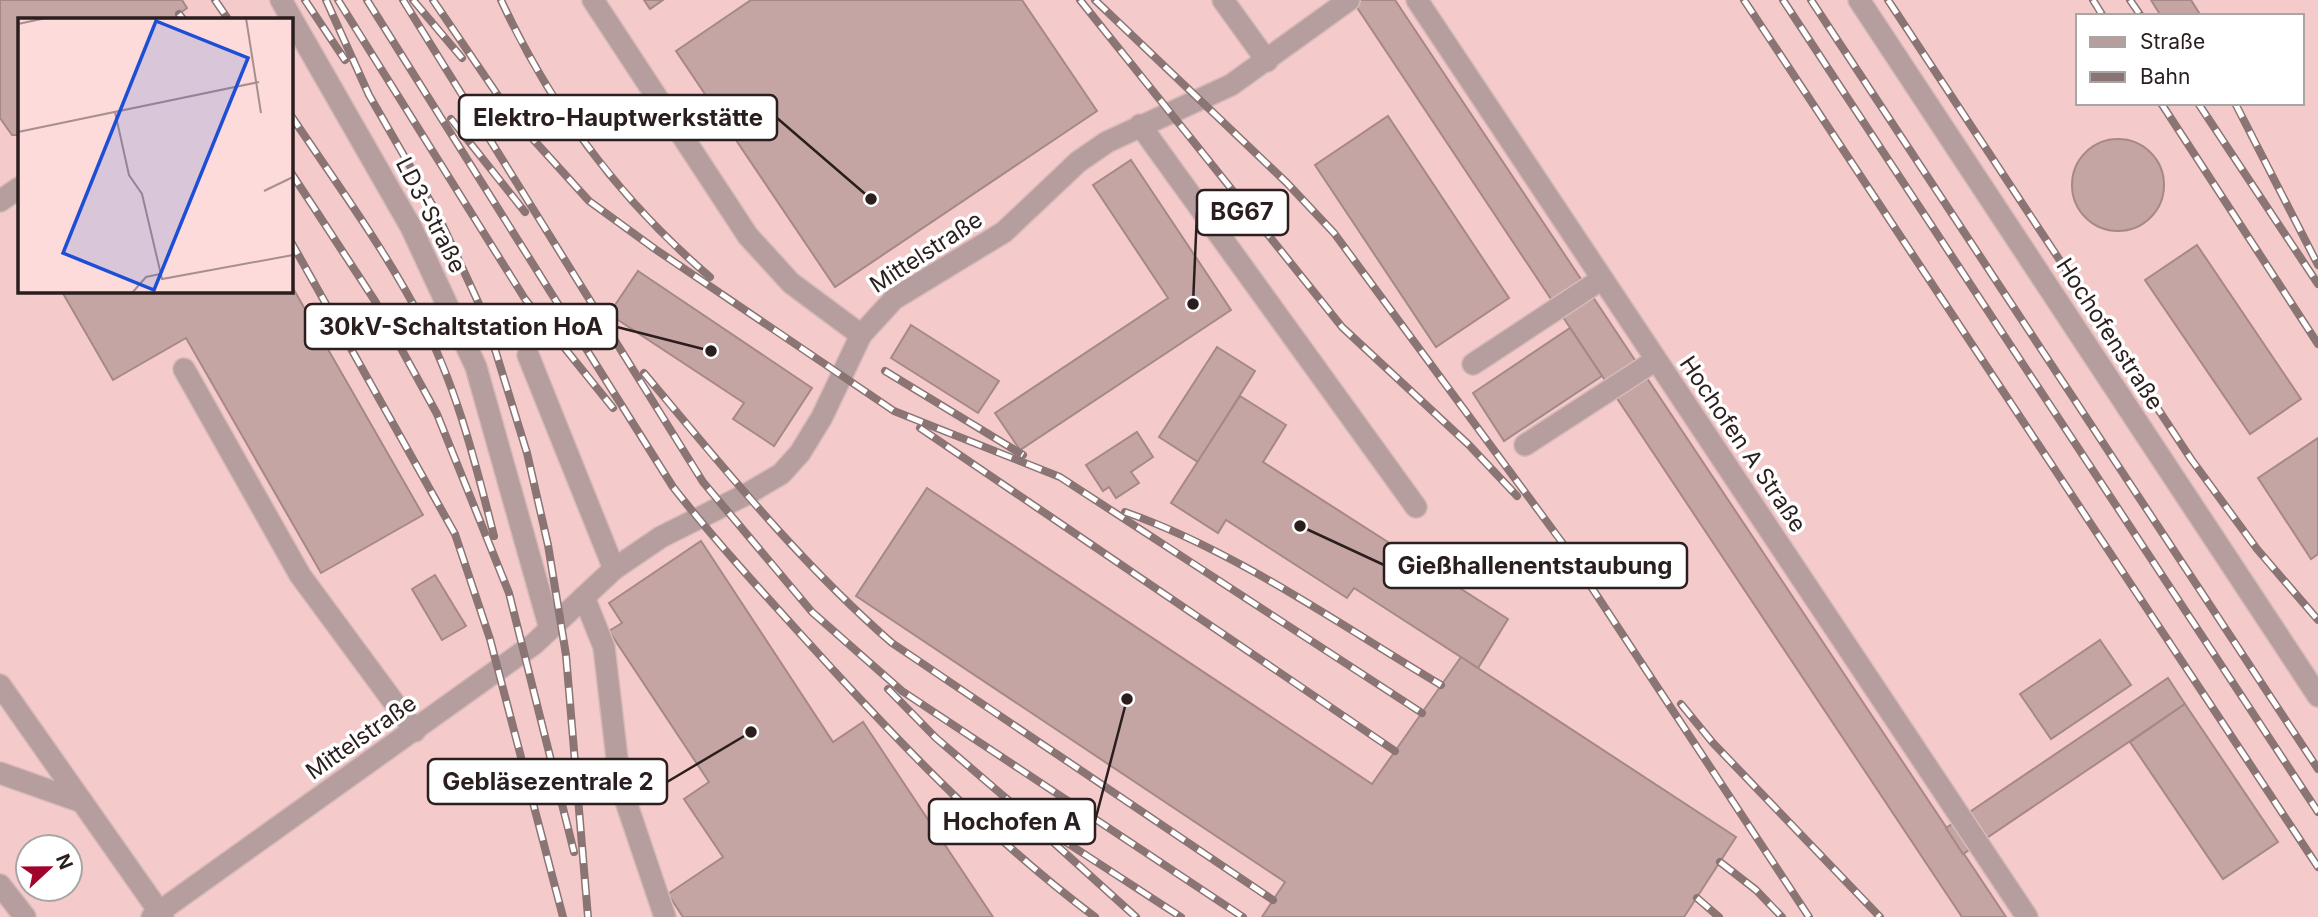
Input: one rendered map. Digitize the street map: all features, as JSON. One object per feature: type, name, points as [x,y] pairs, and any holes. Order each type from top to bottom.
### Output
[{"type":"street","name":"LD3-Straße","points":[[281,0],[291,18]]},
{"type":"street","points":[[593,0],[748,236],[792,283],[861,335]]},
{"type":"street","points":[[1223,0],[1267,61]]},
{"type":"street","name":"Mittelstraße","points":[[158,915],[534,644],[614,569],[661,537],[747,494],[780,474],[800,453],[822,417],[861,335],[894,299],[986,245],[1024,215],[1078,162],[1140,125],[1201,101],[1267,61],[1349,0]]},
{"type":"street","name":"Hochofen A Straße","points":[[1417,0],[2027,917]]},
{"type":"street","name":"Hochofenstraße","points":[[1859,0],[2318,696]]},
{"type":"street","name":"LD3-Straße","points":[[292,19],[411,227],[476,367],[550,629]]},
{"type":"street","points":[[1140,125],[1416,507]]},
{"type":"street","points":[[0,201],[18,189]]},
{"type":"street","points":[[1474,364],[1602,279]]},
{"type":"street","points":[[528,355],[614,569]]},
{"type":"street","points":[[1525,445],[1656,360]]},
{"type":"street","points":[[184,369],[300,575],[415,731]]},
{"type":"street","points":[[584,597],[604,647],[620,784],[665,917]]},
{"type":"street","points":[[0,685],[158,915]]},
{"type":"street","points":[[0,773],[82,802]]},
{"type":"street","points":[[0,885],[25,917]]},
{"type":"shaded area","points":[[0,0],[2318,0],[2318,917],[0,917]]},
{"type":"building","points":[[0,0],[182,0],[187,8],[173,18],[18,18],[18,135],[12,135],[0,118]]},
{"type":"building","points":[[644,0],[663,0],[650,9]]},
{"type":"building","points":[[751,0],[1022,0],[1097,111],[835,287],[676,51]]},
{"type":"building","points":[[1352,0],[1395,0],[2006,917],[1962,917]]},
{"type":"building","points":[[2151,0],[2191,0],[2200,14],[2160,14]]},
{"type":"building","points":[[1388,116],[1509,298],[1436,347],[1315,165]]},
{"type":"building","points":[[2118,139],[2136,143],[2150,153],[2160,167],[2164,185],[2160,203],[2150,217],[2136,227],[2118,231],[2100,227],[2086,217],[2076,203],[2072,185],[2076,167],[2086,153],[2100,143]]},
{"type":"building","points":[[1131,160],[1231,310],[1020,450],[995,413],[1168,298],[1093,185]]},
{"type":"building","points":[[2197,245],[2301,399],[2250,434],[2145,280]]},
{"type":"building","points":[[638,271],[812,388],[774,446],[733,419],[744,403],[609,314]]},
{"type":"building","points":[[292,286],[423,515],[321,573],[186,338],[113,380],[62,292],[292,292]]},
{"type":"building","points":[[911,325],[999,381],[978,413],[891,358]]},
{"type":"building","points":[[1570,328],[1602,376],[1504,441],[1473,393]]},
{"type":"building","points":[[1217,347],[1255,371],[1198,462],[1159,437]]},
{"type":"building","points":[[1240,396],[1286,425],[1263,462],[1508,619],[1478,668],[1354,588],[1347,598],[1226,520],[1218,533],[1171,503]]},
{"type":"building","points":[[1137,432],[1153,457],[1131,472],[1139,483],[1116,498],[1109,487],[1103,491],[1086,465]]},
{"type":"building","points":[[2318,438],[2318,554],[2311,559],[2258,478]]},
{"type":"building","points":[[927,488],[1372,784],[1461,657],[1736,837],[1684,917],[1262,917],[1285,882],[856,596]]},
{"type":"building","points":[[701,541],[833,742],[863,722],[993,917],[683,917],[668,894],[723,857],[684,799],[709,782],[609,631],[622,623],[609,603]]},
{"type":"building","points":[[435,575],[466,626],[442,640],[412,589]]},
{"type":"building","points":[[2100,640],[2131,685],[2051,739],[2020,694]]},
{"type":"building","points":[[2168,678],[2185,704],[1963,854],[1946,828]]},
{"type":"building","points":[[2185,704],[2278,842],[2223,879],[2130,742]]},
{"type":"railway","points":[[215,0],[227,18]]},
{"type":"railway","points":[[305,0],[345,60]]},
{"type":"railway","points":[[326,0],[369,95],[437,213],[485,317],[527,453],[548,545],[566,655],[588,917]]},
{"type":"railway","points":[[338,0],[525,299],[613,408]]},
{"type":"railway","points":[[367,0],[673,487],[773,604],[927,769],[1026,861],[1095,917]]},
{"type":"railway","points":[[403,0],[703,482],[812,612],[902,691],[1243,917]]},
{"type":"railway","points":[[413,0],[462,58]]},
{"type":"railway","points":[[433,0],[512,116],[589,201],[655,249],[894,411],[1060,477],[1422,713]]},
{"type":"railway","points":[[501,0],[542,77],[590,150],[647,217],[710,277]]},
{"type":"railway","points":[[1080,0],[1342,327],[1469,445],[1517,496]]},
{"type":"railway","points":[[1095,0],[1287,183],[1334,233],[1561,541],[1809,917]]},
{"type":"railway","points":[[1744,0],[2318,867]]},
{"type":"railway","points":[[1783,0],[2318,812]]},
{"type":"railway","points":[[1811,0],[2318,769]]},
{"type":"railway","points":[[1888,0],[2191,459],[2257,549],[2318,620]]},
{"type":"railway","points":[[2093,0],[2102,14]]},
{"type":"railway","points":[[2130,0],[2140,14]]},
{"type":"railway","points":[[179,14],[182,18]]},
{"type":"railway","points":[[2162,105],[2318,344]]},
{"type":"railway","points":[[2199,105],[2318,284]]},
{"type":"railway","points":[[2236,105],[2318,265]]},
{"type":"railway","points":[[292,117],[389,263],[432,341],[463,423],[494,536]]},
{"type":"railway","points":[[451,119],[525,212]]},
{"type":"railway","points":[[292,174],[375,301],[437,414],[509,593],[574,852]]},
{"type":"railway","points":[[292,244],[455,534],[490,639],[563,917]]},
{"type":"railway","points":[[885,371],[1023,455]]},
{"type":"railway","points":[[644,373],[793,547],[892,643],[1273,900]]},
{"type":"railway","points":[[920,428],[1395,751]]},
{"type":"railway","points":[[1125,512],[1166,528],[1247,568],[1441,685]]},
{"type":"railway","points":[[888,689],[936,738],[1029,818],[1181,917]]},
{"type":"railway","points":[[1681,704],[1713,743],[1880,917]]},
{"type":"railway","points":[[1054,843],[1136,917]]},
{"type":"railway","points":[[1720,862],[1756,890],[1782,917]]},
{"type":"railway","points":[[1697,898],[1719,917]]},
{"type":"place","name":"Elektro-Hauptwerkstätte","points":[[871,199]]},
{"type":"place","name":"BG67","points":[[1193,304]]},
{"type":"place","name":"30kV-Schaltstation HoA","points":[[711,351]]},
{"type":"place","name":"Gießhallenentstaubung","points":[[1300,526]]},
{"type":"place","name":"Hochofen A","points":[[1127,699]]},
{"type":"place","name":"Gebläsezentrale 2","points":[[751,732]]}]
